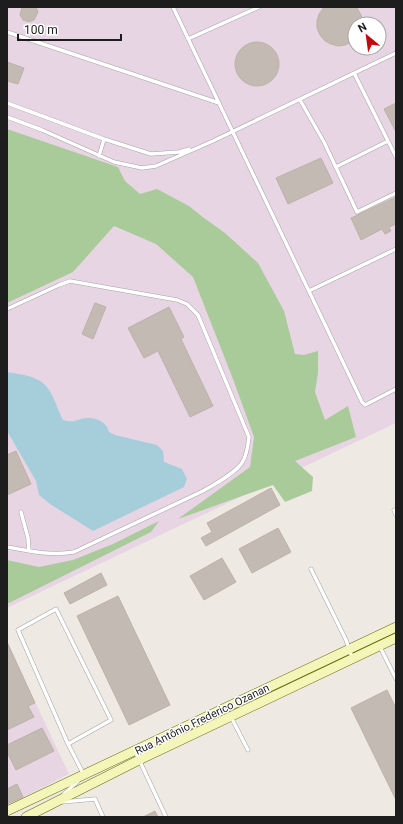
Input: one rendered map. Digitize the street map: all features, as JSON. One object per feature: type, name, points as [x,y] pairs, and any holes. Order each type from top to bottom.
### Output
[{"type":"main road","name":"Rua Antônio Frederico Ozanan","points":[[7,811],[84,776],[231,716],[350,653],[374,637],[396,627]]},
{"type":"main road","name":"Rua Antônio Frederico Ozanan","points":[[26,817],[54,803],[137,755],[350,653],[379,645],[396,638]]},
{"type":"lane","points":[[173,7],[362,402],[365,405],[396,389]]},
{"type":"lane","points":[[188,40],[259,7]]},
{"type":"lane","points":[[7,32],[219,103]]},
{"type":"lane","points":[[7,118],[42,130],[114,162],[142,168],[156,166],[233,132],[396,53]]},
{"type":"lane","points":[[354,73],[396,157]]},
{"type":"lane","points":[[300,100],[324,142],[357,212],[396,193]]},
{"type":"lane","points":[[7,103],[104,140],[151,154],[179,152],[213,141]]},
{"type":"lane","points":[[99,156],[104,140]]},
{"type":"lane","points":[[336,167],[388,141]]},
{"type":"lane","points":[[309,291],[396,249]]},
{"type":"lane","points":[[7,309],[70,281],[177,300],[187,304],[198,315],[249,437],[248,450],[242,463],[222,479],[202,491],[74,552],[65,554],[29,551],[7,547]]},
{"type":"lane","points":[[394,510],[396,515]]},
{"type":"lane","points":[[20,512],[28,538],[29,551]]},
{"type":"lane","points":[[311,569],[346,640],[350,653]]},
{"type":"lane","points":[[54,803],[84,776],[68,744],[18,630],[56,610],[111,720],[68,744]]},
{"type":"lane","points":[[374,637],[396,679]]},
{"type":"lane","points":[[231,716],[248,750]]},
{"type":"lane","points":[[137,755],[166,817]]},
{"type":"lane","points":[[54,803],[95,799],[103,817]]},
{"type":"shaded area","points":[[7,7],[396,7],[396,423],[7,608]]},
{"type":"shaded area","points":[[7,642],[69,774],[7,806]]},
{"type":"green space","points":[[7,129],[118,167],[125,181],[140,194],[157,189],[189,206],[225,233],[258,263],[284,311],[295,354],[304,355],[318,351],[318,373],[315,392],[325,420],[348,406],[356,437],[295,461],[313,477],[312,491],[285,502],[273,485],[178,519],[250,467],[254,437],[193,277],[156,244],[114,226],[73,272],[7,303]]},
{"type":"green space","points":[[159,521],[151,532],[7,604],[7,560],[39,567],[73,560],[113,544]]},
{"type":"water","points":[[7,372],[28,376],[43,383],[51,394],[63,420],[74,421],[86,418],[96,419],[106,426],[109,432],[115,435],[157,445],[163,451],[164,462],[182,469],[187,479],[184,487],[93,531],[50,504],[39,495],[36,481],[7,431]]},
{"type":"building","points":[[22,7],[36,7],[38,12],[34,20],[29,22],[23,20],[20,15]]},
{"type":"building","points":[[324,7],[355,7],[361,16],[347,16],[347,44],[338,46],[325,41],[320,35],[317,28],[319,14]]},
{"type":"building","points":[[253,42],[261,42],[273,48],[279,60],[279,68],[273,80],[261,86],[253,86],[241,80],[235,68],[235,60],[241,48]]},
{"type":"building","points":[[7,62],[24,68],[18,84],[7,81]]},
{"type":"building","points":[[396,103],[396,132],[384,109]]},
{"type":"building","points":[[321,158],[333,183],[288,204],[276,178]]},
{"type":"building","points":[[396,197],[396,224],[389,227],[391,231],[385,234],[382,229],[361,240],[351,218]]},
{"type":"building","points":[[95,303],[106,307],[93,339],[82,334]]},
{"type":"building","points":[[169,307],[184,337],[181,339],[213,406],[190,417],[158,351],[144,358],[128,328]]},
{"type":"building","points":[[16,451],[31,484],[7,495],[7,455]]},
{"type":"building","points":[[271,488],[280,505],[206,546],[201,538],[212,532],[207,523]]},
{"type":"building","points":[[278,528],[291,552],[252,573],[239,549]]},
{"type":"building","points":[[222,558],[236,582],[204,600],[190,576]]},
{"type":"building","points":[[101,573],[107,585],[70,604],[64,593]]},
{"type":"building","points":[[118,596],[170,705],[129,725],[77,616]]},
{"type":"building","points":[[7,642],[35,703],[28,706],[34,717],[7,730]]},
{"type":"building","points":[[387,690],[396,708],[396,800],[351,708]]},
{"type":"building","points":[[42,728],[54,751],[16,770],[7,752],[7,745]]},
{"type":"building","points":[[17,784],[23,797],[7,804],[7,789]]},
{"type":"building","points":[[155,811],[158,817],[143,817]]}]
